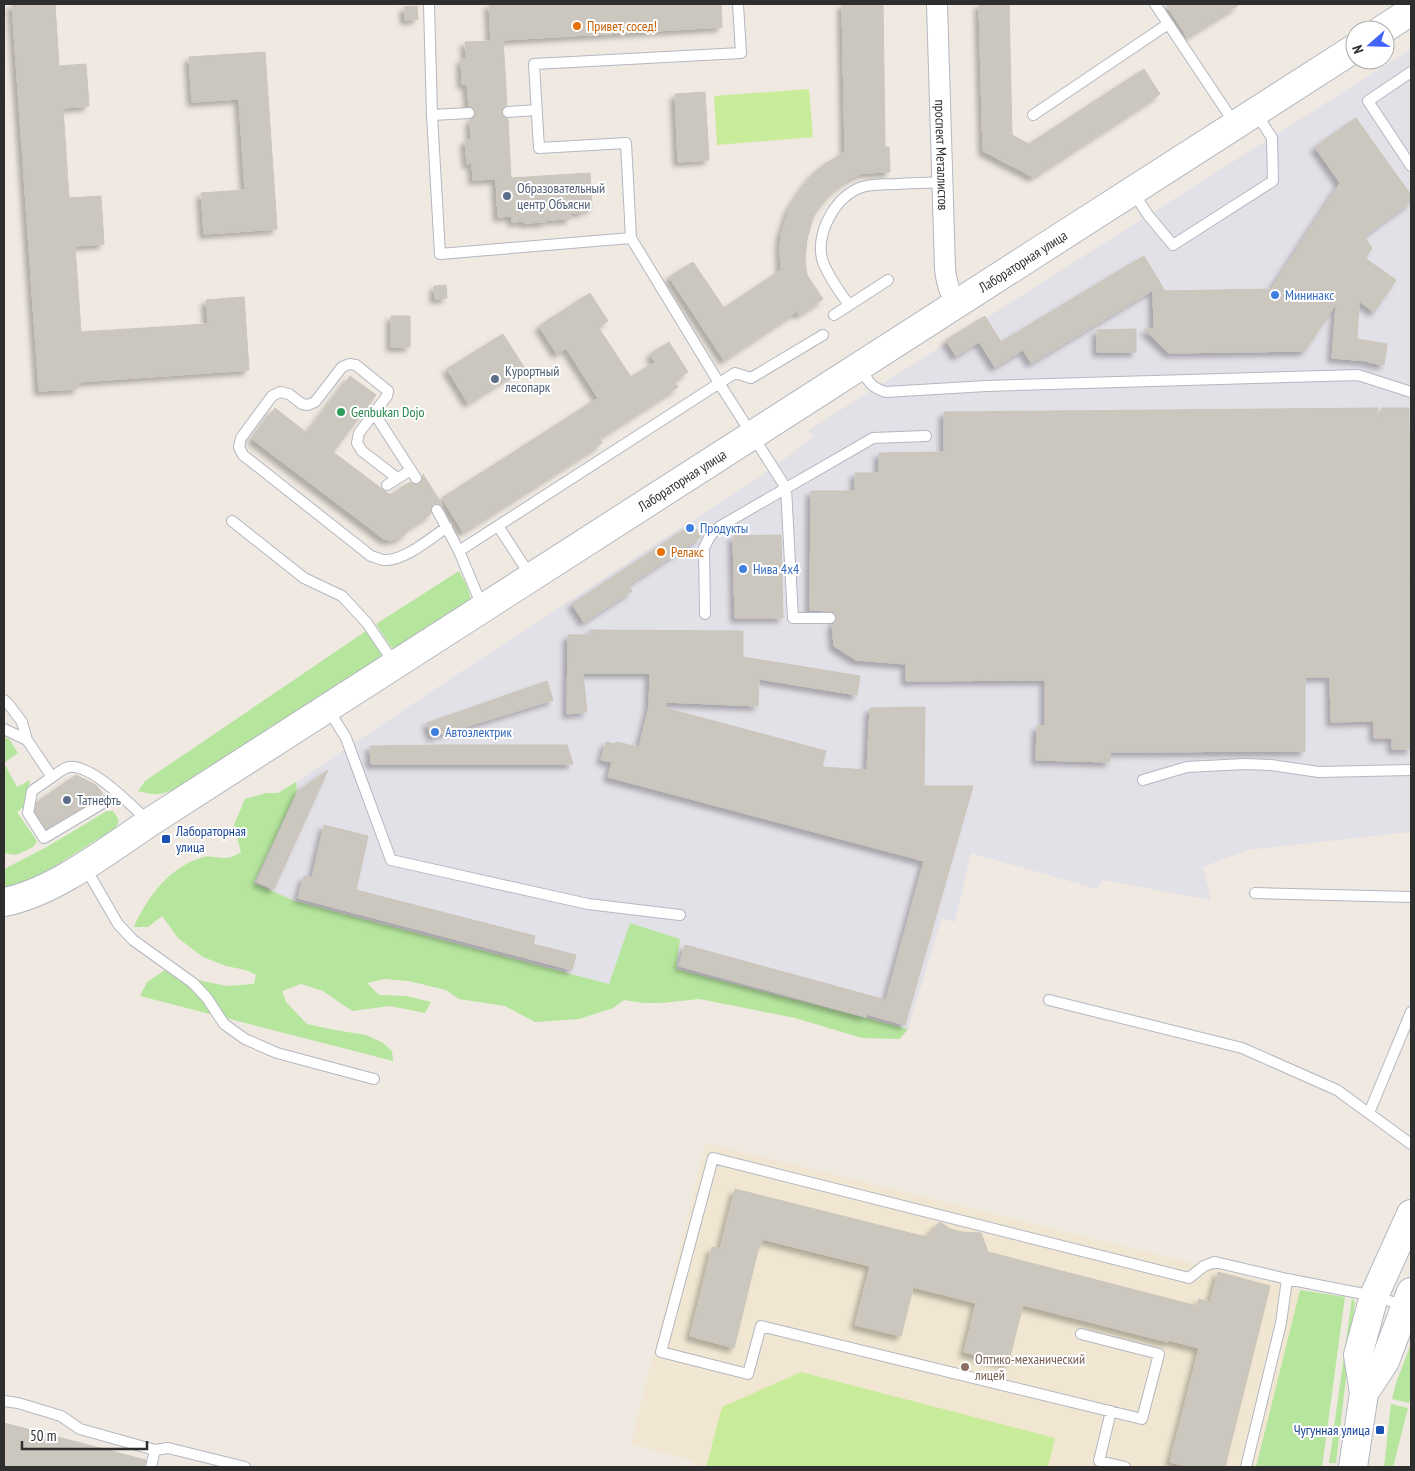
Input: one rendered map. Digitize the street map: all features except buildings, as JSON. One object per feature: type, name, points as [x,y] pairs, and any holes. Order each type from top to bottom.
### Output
[{"type":"street","name":"проспект Металлистов","points":[[937,4],[946,282],[950,295],[956,304]]},
{"type":"street","points":[[1395,24],[1410,16]]},
{"type":"street","name":"Лабораторная улица","points":[[4,902],[38,892],[84,866],[395,664],[1345,54]]},
{"type":"street","points":[[1353,1467],[1364,1393],[1358,1355],[1398,1292],[1411,1214]]},
{"type":"lane","points":[[429,4],[432,115],[440,254],[630,238]]},
{"type":"lane","points":[[738,4],[741,53],[534,64],[539,148],[626,143],[630,238],[786,488],[793,618],[830,618]]},
{"type":"lane","points":[[1133,191],[1148,215],[1173,245],[1273,181],[1272,138],[1246,118],[1168,24],[1155,4]]},
{"type":"lane","points":[[1032,115],[1168,24]]},
{"type":"lane","points":[[1411,72],[1368,101],[1411,166]]},
{"type":"lane","points":[[508,112],[537,110]]},
{"type":"lane","points":[[432,115],[469,113]]},
{"type":"lane","points":[[849,305],[823,262],[821,242],[834,210],[846,196],[861,188],[876,184],[942,182]]},
{"type":"lane","points":[[834,315],[888,280]]},
{"type":"lane","points":[[460,551],[735,373],[751,378],[823,335]]},
{"type":"lane","points":[[397,478],[362,451],[357,442],[359,433],[387,396],[388,391],[356,366],[349,364],[342,367],[315,402],[308,405],[302,404],[289,394],[280,392],[272,396],[241,438],[239,447],[243,455],[371,556],[382,560],[394,559],[407,554],[447,527]]},
{"type":"lane","points":[[859,367],[875,388],[886,392],[996,386],[1358,375],[1411,392]]},
{"type":"lane","points":[[374,413],[413,474],[397,478],[387,485]]},
{"type":"lane","points":[[705,614],[704,548],[710,536],[719,527],[873,438],[926,436]]},
{"type":"lane","points":[[437,510],[460,551],[484,607]]},
{"type":"lane","points":[[232,521],[304,578],[342,596],[367,623],[395,664]]},
{"type":"lane","points":[[498,526],[531,577]]},
{"type":"lane","points":[[4,700],[22,722],[27,740],[52,777]]},
{"type":"lane","points":[[328,708],[346,738],[391,860],[588,904],[680,915]]},
{"type":"lane","points":[[4,729],[27,740]]},
{"type":"lane","points":[[1143,780],[1188,767],[1244,764],[1319,772],[1411,770]]},
{"type":"lane","points":[[118,794],[44,838],[28,813],[32,791],[68,767],[82,769],[102,780],[118,794],[150,822]]},
{"type":"lane","points":[[84,866],[118,924],[132,940],[193,983],[207,998],[224,1024],[245,1039],[277,1053],[374,1079]]},
{"type":"lane","points":[[1255,893],[1411,897]]},
{"type":"lane","points":[[1049,1000],[1242,1048],[1337,1090],[1411,1144]]},
{"type":"lane","points":[[1369,1113],[1411,1012]]},
{"type":"lane","points":[[1081,1334],[1159,1354],[1142,1419],[761,1326],[748,1374],[661,1352],[713,1158],[1189,1278],[1204,1266],[1215,1262],[1288,1279],[1398,1292]]},
{"type":"lane","points":[[1246,1467],[1281,1323],[1288,1279]]},
{"type":"lane","points":[[4,1401],[18,1403],[61,1416],[80,1429],[155,1450],[168,1448],[244,1467]]},
{"type":"lane","points":[[1111,1411],[1099,1461],[1125,1467]]},
{"type":"lane","points":[[151,1467],[155,1450]]},
{"type":"shaded area","points":[[1411,49],[1411,832],[1248,850],[1203,867],[1211,900],[1103,880],[1097,889],[971,853],[955,922],[942,918],[908,1029],[675,969],[630,923],[609,984],[295,901],[254,884],[297,791],[296,782],[773,468],[813,437],[809,430],[1378,70],[1395,70],[1395,59]]},
{"type":"shaded area","name":"Оптико-механический лицей","points":[[706,1143],[1300,1290],[1256,1467],[692,1467],[693,1461],[631,1444]]},
{"type":"green space","points":[[809,89],[813,137],[717,145],[714,96]]},
{"type":"green space","points":[[459,571],[467,586],[473,606],[397,650],[391,647],[376,624]]},
{"type":"green space","points":[[366,631],[382,653],[377,662],[175,789],[156,794],[138,791],[145,781]]},
{"type":"green space","points":[[4,737],[9,739],[18,753],[4,763]]},
{"type":"green space","points":[[4,763],[17,787],[30,780],[26,805],[17,812],[37,841],[33,847],[16,855],[4,853]]},
{"type":"green space","points":[[296,782],[297,791],[254,883],[295,901],[609,984],[630,923],[680,939],[676,969],[908,1029],[900,1039],[862,1038],[795,1018],[699,999],[662,1003],[624,1000],[613,1008],[579,1019],[535,1022],[505,1006],[459,999],[446,990],[409,981],[384,979],[367,983],[379,995],[406,996],[431,1002],[425,1013],[390,1006],[352,1011],[323,991],[301,984],[282,991],[286,1002],[307,1024],[366,1035],[383,1043],[392,1051],[393,1061],[140,996],[147,982],[165,970],[175,969],[202,981],[227,986],[254,984],[256,975],[246,970],[226,966],[203,957],[178,938],[162,916],[148,927],[134,927],[153,894],[170,875],[192,861],[204,857],[228,858],[241,852],[234,825],[245,799],[266,793],[278,793]]},
{"type":"green space","points":[[107,811],[113,811],[117,818],[118,823],[115,828],[38,877],[9,888],[4,888],[4,869],[45,848]]},
{"type":"green space","points":[[1300,1290],[1345,1297],[1322,1467],[1256,1467]]},
{"type":"green space","points":[[1352,1298],[1355,1302],[1336,1463],[1329,1463]]},
{"type":"green space","points":[[1411,1344],[1411,1395],[1409,1403],[1392,1399]]},
{"type":"green space","points":[[801,1372],[1055,1438],[1048,1467],[706,1467],[722,1407]]},
{"type":"green space","points":[[1391,1404],[1408,1408],[1393,1467],[1384,1467]]},
{"type":"place","name":"Привет, сосед!","points":[[577,26]]},
{"type":"place","name":"Образовательный центр Объясни","points":[[507,196]]},
{"type":"place","name":"Мининакс","points":[[1275,295]]},
{"type":"place","name":"Курортный лесопарк","points":[[495,379]]},
{"type":"place","name":"Genbukan Dojo","points":[[341,412]]},
{"type":"place","name":"Продукты","points":[[690,528]]},
{"type":"place","name":"Релакс","points":[[661,552]]},
{"type":"place","name":"Нива 4х4","points":[[743,569]]},
{"type":"place","name":"Автоэлектрик","points":[[435,732]]},
{"type":"place","name":"Татнефть","points":[[67,800]]},
{"type":"place","name":"Лабораторная улица","points":[[166,839]]},
{"type":"place","name":"Оптико-механический лицей","points":[[965,1367]]},
{"type":"place","name":"Чугунная улица","points":[[1380,1430]]}]
